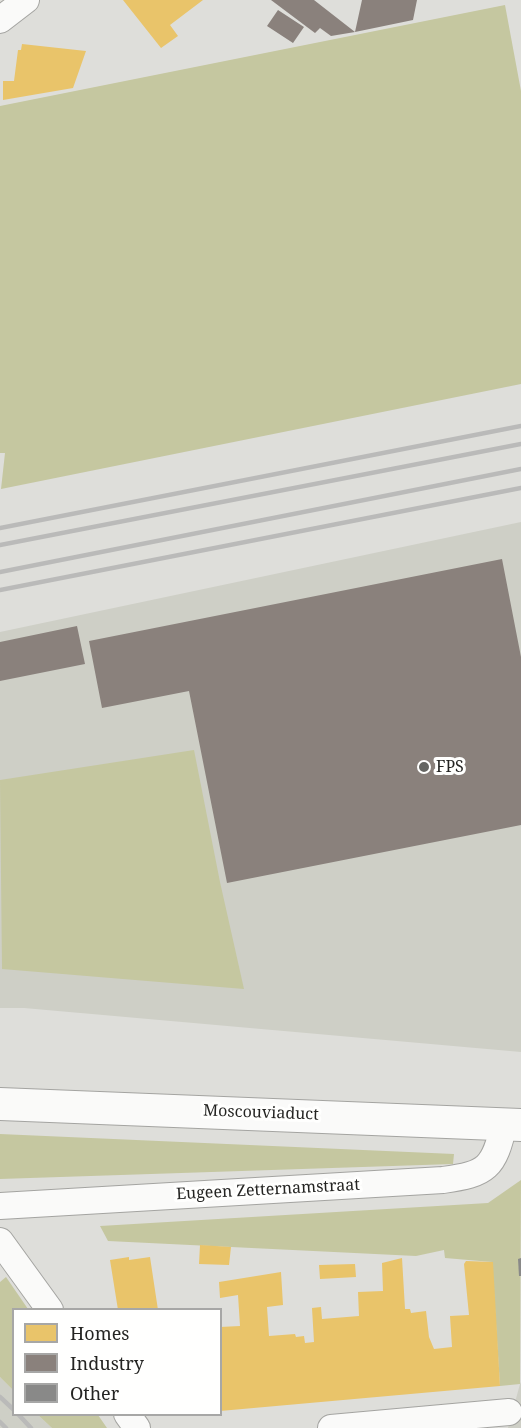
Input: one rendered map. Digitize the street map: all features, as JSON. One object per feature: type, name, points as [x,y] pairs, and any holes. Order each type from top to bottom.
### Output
[{"type":"street","points":[[0,20],[26,0]]},
{"type":"street","name":"Moscouviaduct","points":[[0,1104],[513,1124]]},
{"type":"street","name":"Eugeen Zetternamstraat","points":[[0,1206],[443,1180],[471,1176],[486,1167],[513,1124]]},
{"type":"street","points":[[0,1241],[49,1308]]},
{"type":"street","points":[[331,1428],[509,1412]]},
{"type":"shaded area","points":[[521,522],[521,1052],[24,1008],[0,1008],[0,632]]},
{"type":"shaded area","points":[[0,1377],[12,1389],[12,1416],[39,1416],[52,1428],[0,1428]]},
{"type":"shaded area","points":[[521,1382],[521,1428],[508,1428],[520,1384]]},
{"type":"green space","points":[[505,5],[521,91],[521,384],[1,489],[5,453],[0,453],[0,106]]},
{"type":"green space","points":[[194,750],[244,989],[2,969],[0,780]]},
{"type":"green space","points":[[0,1134],[454,1154],[453,1164],[0,1179]]},
{"type":"green space","points":[[521,1180],[520,1384],[500,1386],[492,1262],[445,1258],[444,1250],[416,1256],[108,1241],[100,1226],[488,1203]]},
{"type":"green space","points":[[6,1277],[27,1308],[12,1308],[12,1389],[0,1377],[0,1282]]},
{"type":"green space","points":[[39,1416],[99,1416],[107,1428],[52,1428]]},
{"type":"building: Homes","points":[[123,0],[203,0],[170,25],[178,36],[161,48]]},
{"type":"building: Homes","points":[[22,44],[86,51],[73,88],[3,100],[3,81],[14,81],[18,50],[21,50]]},
{"type":"building: Homes","points":[[200,1245],[231,1247],[229,1265],[199,1264]]},
{"type":"building: Homes","points":[[150,1257],[158,1308],[118,1308],[110,1260]]},
{"type":"building: Homes","points":[[402,1258],[405,1309],[410,1309],[411,1313],[426,1311],[429,1337],[434,1349],[452,1347],[450,1316],[469,1315],[464,1264],[466,1261],[493,1262],[500,1386],[222,1411],[222,1327],[240,1326],[238,1295],[220,1298],[219,1282],[281,1272],[283,1305],[267,1307],[269,1336],[295,1334],[296,1337],[304,1336],[305,1343],[314,1342],[312,1308],[321,1307],[322,1319],[359,1316],[358,1292],[383,1291],[382,1263]]},
{"type":"building: Homes","points":[[355,1264],[356,1277],[320,1279],[319,1265]]},
{"type":"building: Industry","points":[[271,0],[314,0],[355,32],[331,36],[320,28],[315,33]]},
{"type":"building: Industry","points":[[362,0],[417,0],[413,20],[355,32]]},
{"type":"building: Industry","points":[[278,10],[304,27],[293,43],[267,26]]},
{"type":"building: Industry","points":[[502,559],[521,657],[521,825],[227,883],[189,691],[102,708],[89,641]]},
{"type":"building: Industry","points":[[77,626],[85,664],[0,681],[0,642]]},
{"type":"building: Other","points":[[521,1258],[521,1276],[519,1276],[518,1259]]},
{"type":"railway","points":[[0,528],[521,426]]},
{"type":"railway","points":[[0,545],[521,444]]},
{"type":"railway","points":[[0,572],[521,469]]},
{"type":"railway","points":[[0,590],[521,488]]},
{"type":"railway","points":[[0,1397],[12,1408]]},
{"type":"railway","points":[[20,1416],[31,1428]]},
{"type":"railway","points":[[0,1422],[6,1428]]},
{"type":"place","name":"FPS","points":[[424,767]]}]
